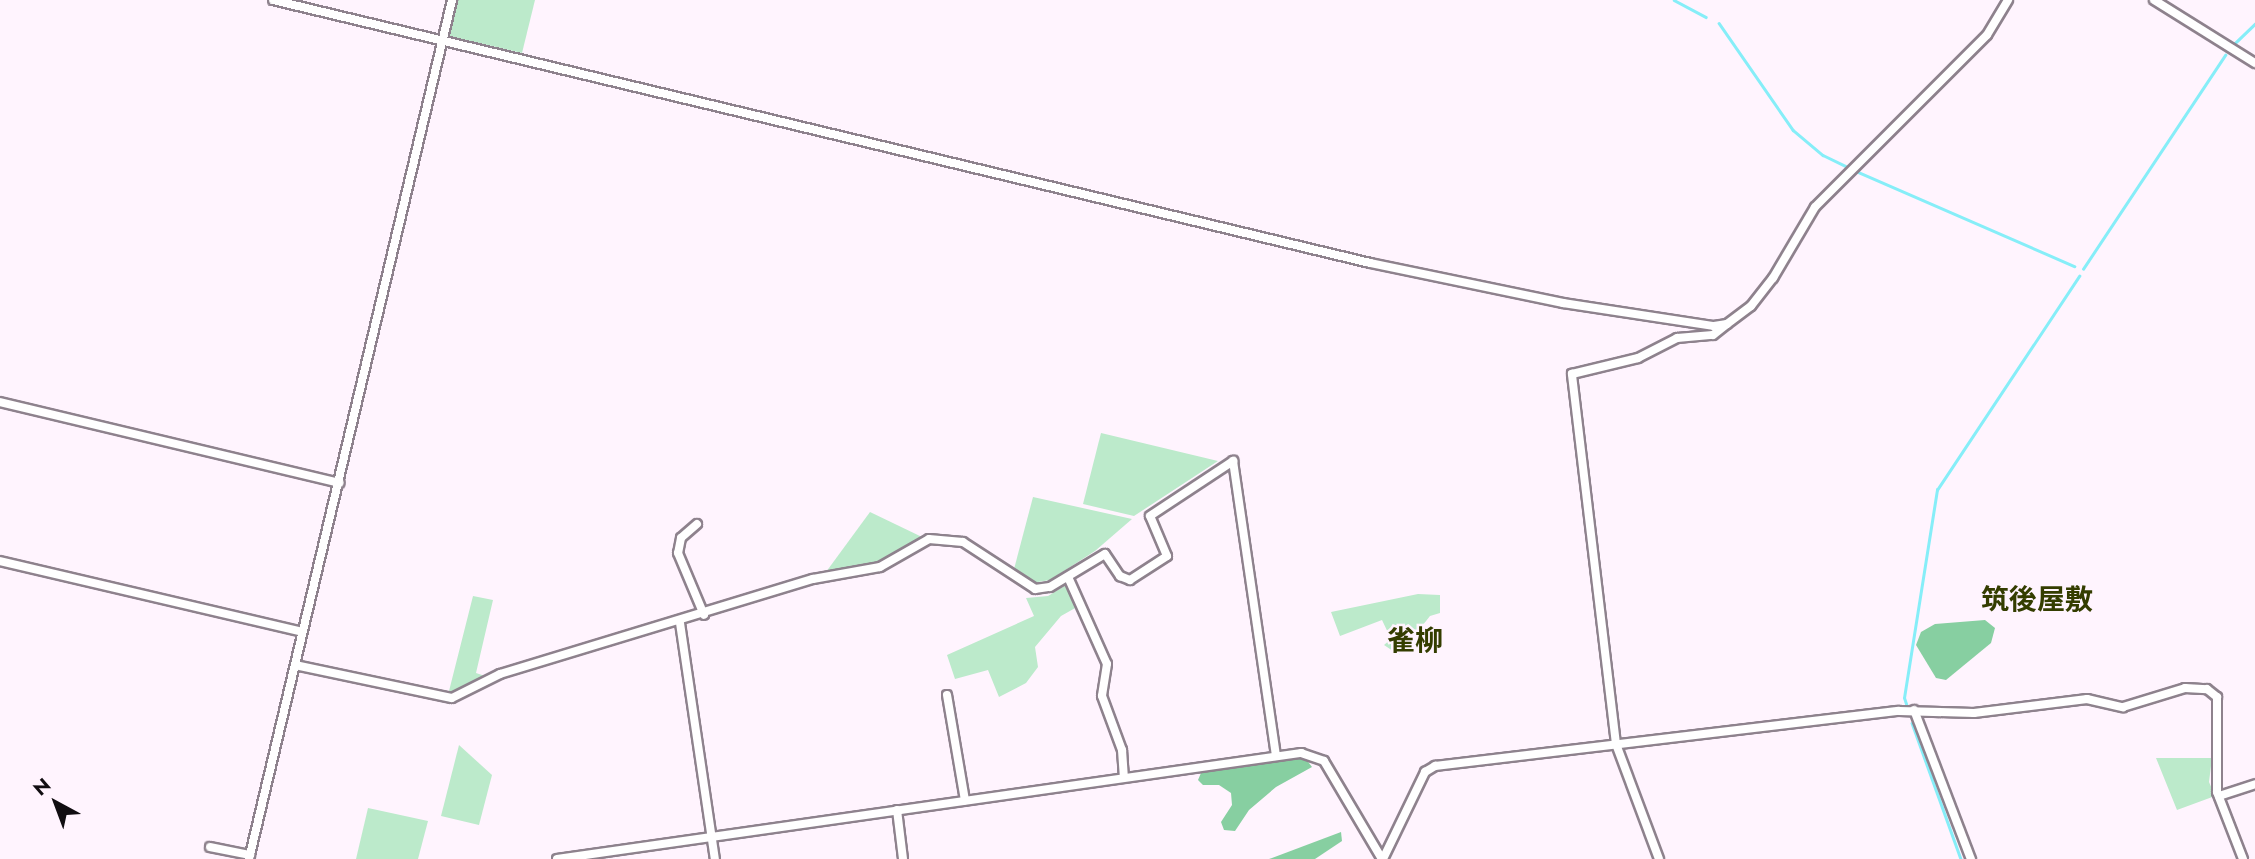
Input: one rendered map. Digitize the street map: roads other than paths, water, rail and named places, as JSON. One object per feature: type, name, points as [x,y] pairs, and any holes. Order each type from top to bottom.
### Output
[{"type":"street","points":[[273,0],[1370,263],[1590,308],[1727,324]]},
{"type":"street","points":[[210,847],[250,857],[452,0]]},
{"type":"street","points":[[1659,859],[1616,744],[1572,374],[1638,358],[1677,338],[1713,335],[1751,306],[1773,278],[1815,206],[1987,35],[2008,0]]},
{"type":"street","points":[[2154,0],[2255,64]]},
{"type":"street","points":[[0,402],[339,483]]},
{"type":"street","points":[[295,665],[442,699],[500,674],[680,623],[813,579],[880,567],[929,539],[963,542],[1027,587],[1049,587],[1105,554],[1123,580],[1160,565],[1167,551],[1150,516],[1233,461],[1276,756]]},
{"type":"street","points":[[697,524],[681,538],[678,553],[704,615]]},
{"type":"street","points":[[0,561],[302,632]]},
{"type":"street","points":[[1068,577],[1107,664],[1102,696],[1122,750],[1124,776]]},
{"type":"street","points":[[680,623],[715,859]]},
{"type":"street","points":[[1382,859],[1430,768],[1914,710],[1974,713],[2087,699],[2123,707],[2174,689],[2207,689],[2217,697],[2219,796],[2243,859]]},
{"type":"street","points":[[947,695],[965,800]]},
{"type":"street","points":[[1914,710],[1971,859]]},
{"type":"street","points":[[557,859],[1124,776],[1311,753],[1324,761],[1382,859]]},
{"type":"street","points":[[2219,796],[2255,784]]},
{"type":"street","points":[[897,810],[903,859]]},
{"type":"waterway","points":[[1674,0],[1706,17]]},
{"type":"waterway","points":[[1719,23],[1793,130],[1823,155],[1846,166]]},
{"type":"waterway","points":[[2234,44],[2255,24]]},
{"type":"waterway","points":[[2083,269],[2225,55]]},
{"type":"waterway","points":[[1858,172],[2074,266]]},
{"type":"waterway","points":[[1907,707],[1904,698],[1937,490],[2079,276]]},
{"type":"waterway","points":[[1912,723],[1961,859]]},
{"type":"district","name":"筑後屋敷","points":[[2037,600]]},
{"type":"district","name":"雀柳","points":[[1415,641]]}]
